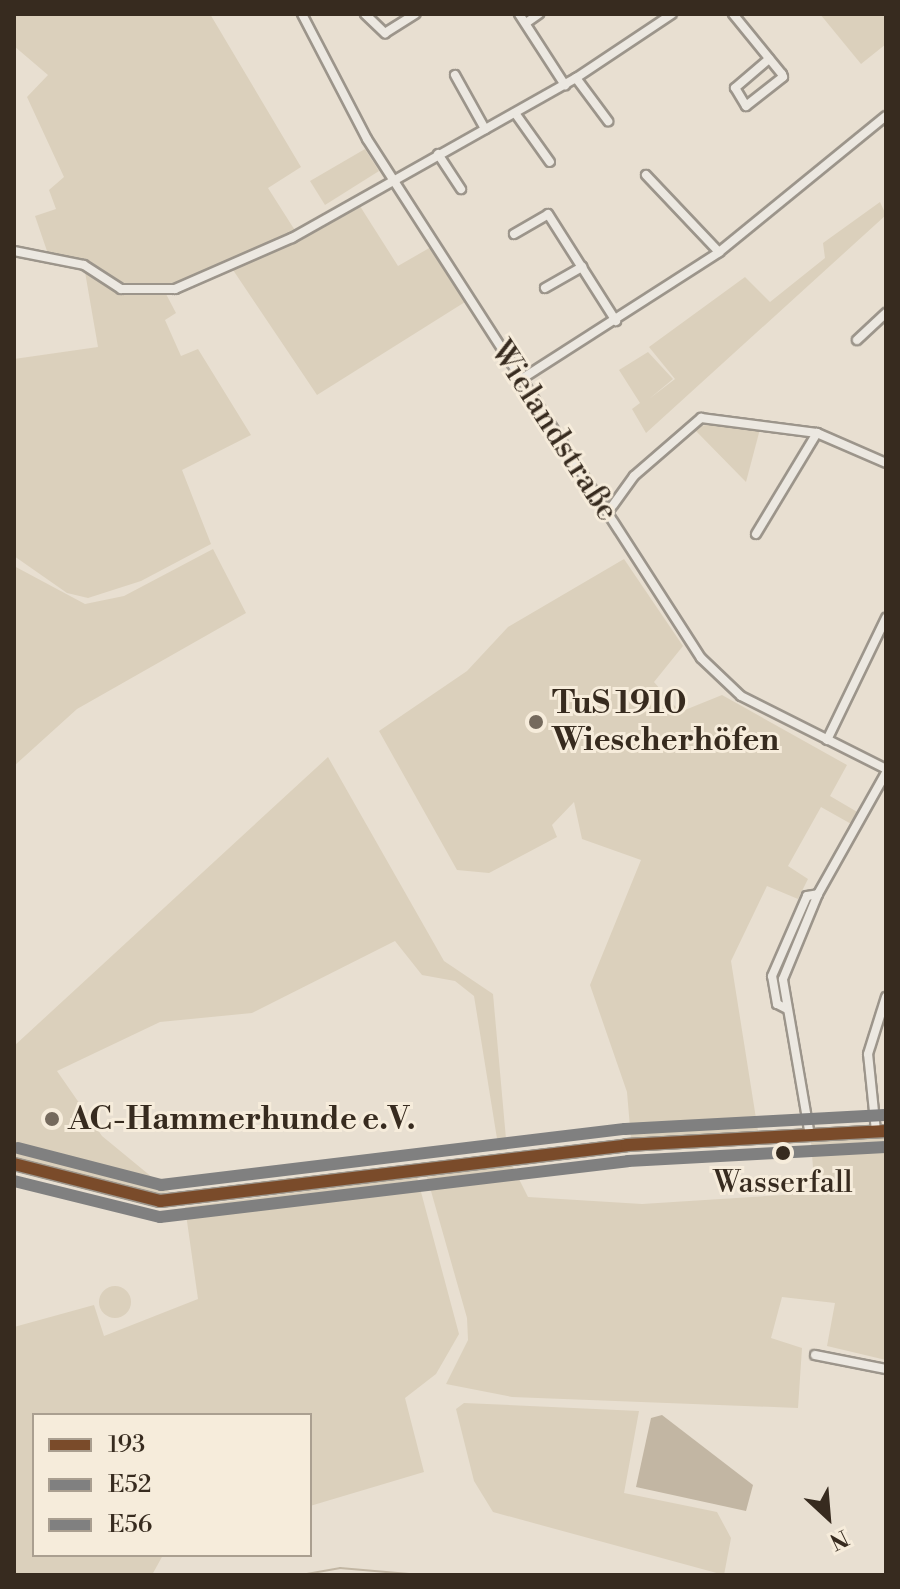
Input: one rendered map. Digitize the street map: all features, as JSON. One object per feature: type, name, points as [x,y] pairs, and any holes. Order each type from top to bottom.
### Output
[{"type":"street","name":"Wielandstraße","points":[[302,14],[392,179],[520,380],[710,667],[741,696],[886,771]]},
{"type":"street","points":[[365,14],[385,33],[416,14]]},
{"type":"street","points":[[519,14],[565,85]]},
{"type":"street","points":[[526,23],[539,14]]},
{"type":"street","points":[[14,251],[84,265],[121,289],[155,293],[292,238],[392,179],[565,85],[672,14]]},
{"type":"street","points":[[733,14],[769,59],[782,81],[746,106],[735,88],[769,59]]},
{"type":"street","points":[[455,75],[485,129]]},
{"type":"street","points":[[576,78],[608,121]]},
{"type":"street","points":[[515,113],[550,162]]},
{"type":"street","points":[[520,380],[719,252],[886,116]]},
{"type":"street","points":[[438,154],[461,189]]},
{"type":"street","points":[[646,175],[719,252]]},
{"type":"street","points":[[514,234],[548,214],[616,321]]},
{"type":"street","points":[[545,288],[582,267]]},
{"type":"street","points":[[857,340],[886,313]]},
{"type":"street","points":[[608,512],[634,476],[701,418],[817,433],[886,463]]},
{"type":"street","points":[[756,534],[817,433]]},
{"type":"street","points":[[827,740],[886,619]]},
{"type":"street","points":[[810,1136],[783,979],[818,894],[886,771]]},
{"type":"street","points":[[787,1009],[777,1004],[772,976],[807,896],[818,894]]},
{"type":"street","points":[[790,933],[800,938]]},
{"type":"street","points":[[783,950],[793,954]]},
{"type":"street","points":[[14,1164],[160,1201],[614,1146],[881,1131],[868,1054],[886,997]]},
{"type":"street","points":[[815,1355],[886,1369]]},
{"type":"shaded area","points":[[14,14],[210,14],[301,167],[268,188],[296,232],[162,290],[104,279],[89,264],[48,254],[35,216],[56,209],[49,190],[64,177],[27,97],[48,75],[14,46]]},
{"type":"shaded area","points":[[820,14],[886,14],[886,44],[861,64]]},
{"type":"shaded area","points":[[365,149],[379,171],[325,205],[310,181]]},
{"type":"shaded area","points":[[880,202],[886,215],[646,433],[632,409],[640,403],[619,370],[648,352],[673,379],[649,399],[675,379],[649,347],[745,277],[770,302],[825,258],[823,243]]},
{"type":"shaded area","points":[[358,203],[398,266],[431,247],[465,302],[317,395],[231,267]]},
{"type":"shaded area","points":[[85,272],[114,291],[166,294],[176,313],[165,320],[181,356],[198,349],[251,435],[182,470],[211,544],[141,581],[88,598],[67,593],[14,556],[14,359],[98,347]]},
{"type":"shaded area","points":[[715,423],[760,429],[746,482],[693,428]]},
{"type":"shaded area","points":[[213,549],[246,613],[77,709],[14,766],[14,566],[85,604],[124,596]]},
{"type":"shaded area","points":[[624,559],[683,646],[654,682],[680,712],[722,695],[847,765],[830,796],[859,813],[853,825],[821,807],[788,866],[808,879],[798,899],[767,886],[731,961],[758,1131],[631,1139],[627,1092],[590,985],[641,860],[582,839],[574,802],[552,825],[557,837],[489,873],[457,870],[379,731],[467,671],[508,627]]},
{"type":"shaded area","points":[[328,757],[444,961],[493,994],[507,1150],[499,1151],[474,996],[455,981],[422,975],[395,941],[252,1013],[160,1022],[57,1071],[102,1136],[170,1192],[140,1196],[14,1159],[14,1046]]},
{"type":"shaded area","points":[[886,1136],[886,1360],[827,1346],[835,1303],[782,1297],[771,1338],[802,1348],[798,1408],[512,1397],[446,1384],[468,1340],[467,1318],[427,1177],[512,1165],[528,1197],[642,1204],[815,1193],[811,1142]]},
{"type":"shaded area","points":[[417,1177],[459,1334],[436,1374],[405,1398],[424,1472],[312,1505],[312,1413],[32,1413],[32,1557],[162,1557],[152,1575],[14,1575],[14,1327],[94,1305],[104,1336],[198,1299],[185,1207]]},
{"type":"shaded area","points":[[115,1286],[127,1290],[131,1302],[127,1314],[115,1318],[103,1314],[99,1302],[103,1290]]},
{"type":"shaded area","points":[[464,1403],[639,1411],[624,1493],[717,1512],[731,1538],[724,1575],[493,1512],[474,1481],[456,1409]]},
{"type":"shaded area","points":[[662,1415],[753,1485],[746,1511],[636,1487],[651,1418]]},
{"type":"waterway","points":[[301,1575],[340,1568],[421,1575]]},
{"type":"transit line","name":"E56","points":[[18,1148],[161,1185],[625,1129],[885,1115]]},
{"type":"transit line","name":"193","points":[[14,1164],[160,1201],[627,1145],[886,1131]]},
{"type":"transit line","name":"E52","points":[[14,1181],[160,1217],[628,1161],[886,1147]]},
{"type":"place","name":"TuS 1910 Wiescherhöfen","points":[[536,722]]},
{"type":"place","name":"AC-Hammerhunde e.V.","points":[[52,1119]]},
{"type":"place","name":"Wasserfall","points":[[783,1153]]}]
